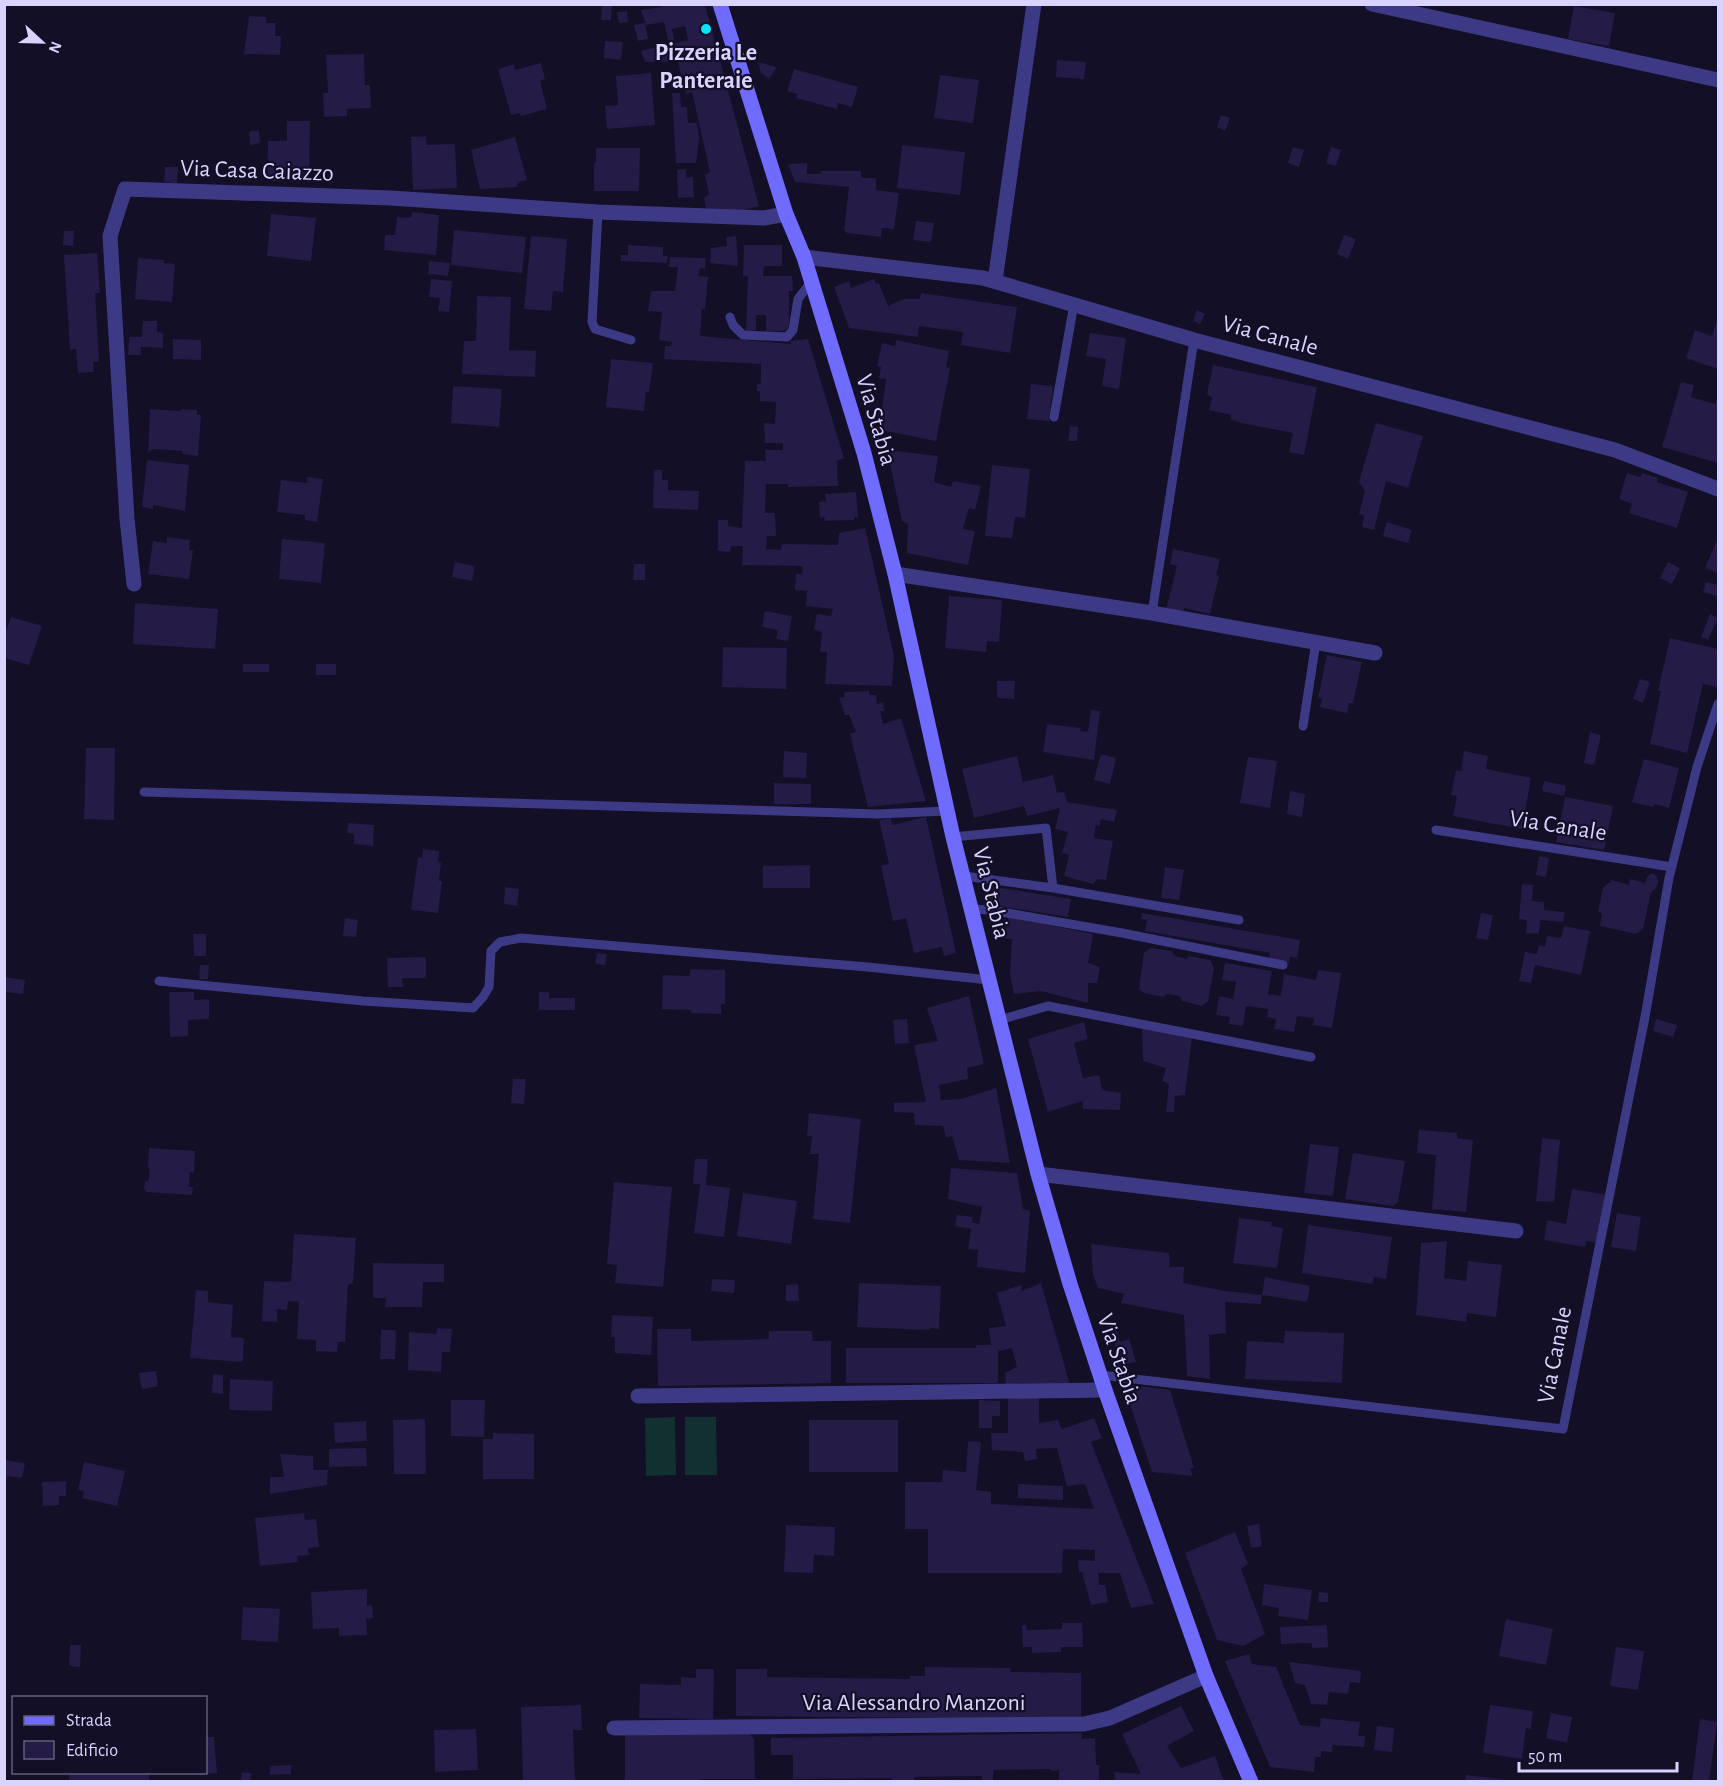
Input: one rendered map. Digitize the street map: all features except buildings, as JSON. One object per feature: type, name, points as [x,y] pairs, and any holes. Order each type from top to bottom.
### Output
[{"type":"main road","name":"Via Stabia","points":[[720,4],[786,214],[804,257],[864,453],[895,574],[953,837],[1038,1174],[1070,1284],[1206,1676],[1251,1782]]},
{"type":"street","points":[[995,281],[1034,4]]},
{"type":"street","points":[[1376,5],[1719,80]]},
{"type":"street","name":"Via Casa Caiazzo","points":[[134,584],[127,519],[110,236],[124,189],[379,198],[598,212],[764,218],[786,214]]},
{"type":"street","name":"Via Canale","points":[[804,257],[995,281],[1194,340],[1615,450],[1719,489]]},
{"type":"street","points":[[895,574],[1152,612],[1375,653]]},
{"type":"street","points":[[1038,1174],[1516,1231]]},
{"type":"street","points":[[638,1396],[1105,1390]]},
{"type":"street","name":"Via Alessandro Manzoni","points":[[614,1728],[1084,1724],[1110,1718],[1206,1676]]},
{"type":"lane","points":[[598,212],[592,322],[595,329],[631,340]]},
{"type":"lane","points":[[730,316],[732,325],[742,335],[787,337],[793,330],[798,299],[811,282]]},
{"type":"lane","points":[[1054,417],[1074,304]]},
{"type":"lane","points":[[1152,612],[1194,340]]},
{"type":"lane","points":[[1303,726],[1316,642]]},
{"type":"lane","name":"Via Canale","points":[[1100,1375],[1563,1429],[1645,1017],[1672,867],[1697,767],[1719,704]]},
{"type":"lane","points":[[144,792],[877,814],[948,811]]},
{"type":"lane","points":[[953,837],[1046,828],[1053,888]]},
{"type":"lane","name":"Via Canale","points":[[1436,830],[1672,867]]},
{"type":"lane","points":[[964,876],[1053,888],[1239,920]]},
{"type":"lane","points":[[972,909],[990,910],[1122,933],[1283,965]]},
{"type":"lane","points":[[159,981],[363,1001],[473,1008],[489,987],[491,951],[500,942],[521,938],[868,966],[989,980]]},
{"type":"lane","points":[[999,1020],[1048,1006],[1311,1057]]},
{"type":"green space","points":[[675,1417],[676,1475],[646,1476],[645,1418]]},
{"type":"green space","points":[[685,1417],[716,1417],[717,1475],[685,1475]]},
{"type":"place","name":"Pizzeria Le Panteraie","points":[[706,29]]}]
